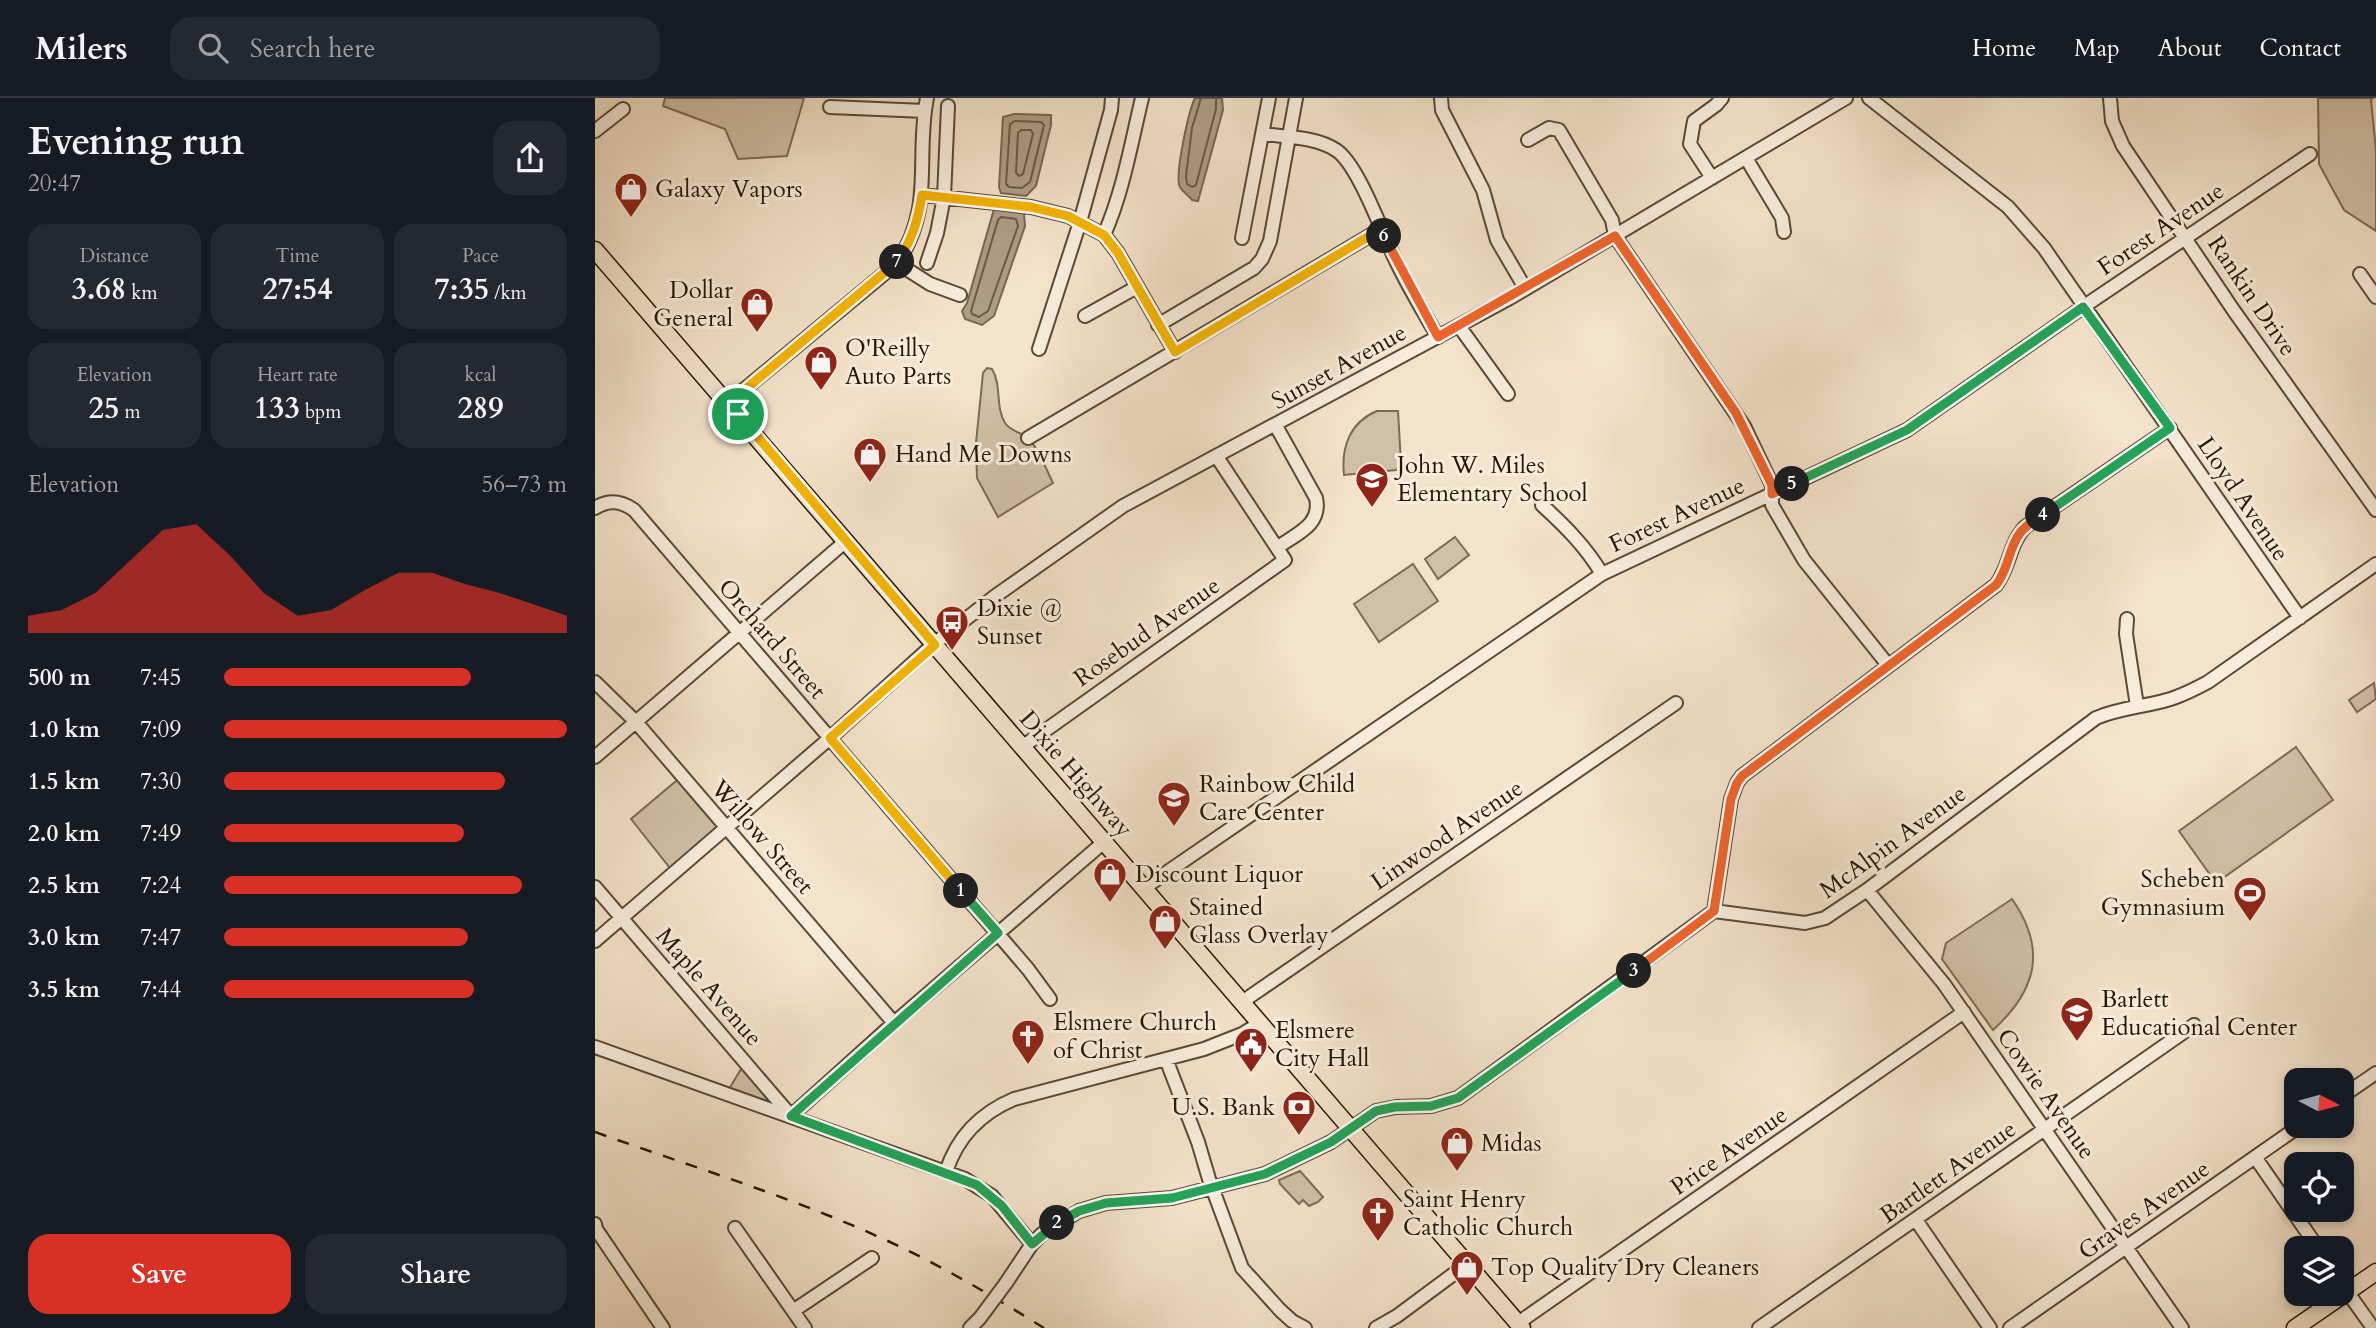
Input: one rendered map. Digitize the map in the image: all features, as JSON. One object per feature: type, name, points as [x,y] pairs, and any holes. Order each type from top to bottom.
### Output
[{"type":"main road","name":"Dixie Highway","points":[[595,250],[1520,1326]]},
{"type":"main road","points":[[2354,1283],[2376,1272]]},
{"type":"main road","points":[[2295,1328],[2322,1306]]},
{"type":"street","points":[[1039,349],[1080,222],[1112,98]]},
{"type":"street","points":[[1104,235],[1127,164],[1142,98]]},
{"type":"street","points":[[1242,238],[1269,98]]},
{"type":"street","points":[[1159,325],[1254,268],[1262,259],[1272,229],[1296,98]]},
{"type":"street","points":[[1441,98],[1442,110],[1483,190],[1497,240],[1525,288]]},
{"type":"street","points":[[1712,178],[1690,144],[1694,121],[1722,98]]},
{"type":"street","name":"Sunset Avenue","points":[[595,941],[935,645],[994,597],[1123,506],[1459,326],[1846,98]]},
{"type":"street","name":"Lloyd Avenue","points":[[1869,98],[2008,207],[2043,248],[2300,618]]},
{"type":"street","name":"Rankin Drive","points":[[2111,98],[2112,121],[2117,135],[2234,311],[2376,510]]},
{"type":"street","points":[[729,403],[897,262],[916,226],[922,195],[926,105],[830,107]]},
{"type":"street","points":[[927,262],[937,233],[944,197],[948,106]]},
{"type":"street","points":[[595,131],[623,108]]},
{"type":"street","points":[[1528,140],[1549,128],[1559,130],[1612,220],[1615,236],[1736,413],[1772,485],[1772,505],[1804,560],[1888,665]]},
{"type":"street","points":[[1263,134],[1329,146],[1343,156],[1438,337]]},
{"type":"street","name":"Forest Avenue","points":[[1144,888],[1602,574],[1907,430],[2310,154]]},
{"type":"street","points":[[1746,158],[1782,218],[1784,232]]},
{"type":"street","points":[[922,195],[1031,207],[1068,216],[1104,235],[1118,253],[1175,352]]},
{"type":"street","points":[[1028,438],[1381,229]]},
{"type":"street","points":[[897,262],[930,284],[960,295]]},
{"type":"street","points":[[2360,274],[2376,298]]},
{"type":"street","points":[[1085,316],[1137,287]]},
{"type":"street","points":[[1459,326],[1508,394]]},
{"type":"street","points":[[1217,457],[1277,548],[1310,525],[1317,511],[1316,498],[1276,426]]},
{"type":"street","points":[[970,1328],[1006,1283],[1032,1244],[1053,1226],[1079,1211],[1106,1203],[1172,1198],[1265,1174],[1331,1142],[1366,1116],[1383,1108],[1431,1106],[1458,1098],[1714,911],[1731,799],[1742,776],[1996,585],[2005,572],[2014,541],[2025,527],[2170,428]]},
{"type":"street","name":"Orchard Street","points":[[595,508],[613,501],[625,503],[634,510],[998,933],[1050,999]]},
{"type":"street","points":[[1542,505],[1570,532],[1602,574]]},
{"type":"street","points":[[595,757],[846,541]]},
{"type":"street","name":"Rosebud Avenue","points":[[1022,747],[1285,560],[1277,548]]},
{"type":"street","name":"McAlpin Avenue","points":[[1714,911],[1805,923],[1817,922],[1867,890],[2077,730],[2106,714],[2187,694],[2376,564]]},
{"type":"street","points":[[2127,619],[2126,634],[2137,706]]},
{"type":"street","name":"Willow Street","points":[[595,682],[636,722],[894,1023]]},
{"type":"street","name":"Linwood Avenue","points":[[1242,1002],[1676,704]]},
{"type":"street","points":[[791,1116],[894,1023],[1104,842]]},
{"type":"street","name":"Maple Avenue","points":[[595,887],[791,1116]]},
{"type":"street","name":"Cowie Avenue","points":[[1867,890],[1964,1012],[2182,1328]]},
{"type":"street","name":"Price Avenue","points":[[1520,1326],[1964,1012]]},
{"type":"street","points":[[946,1172],[956,1148],[967,1132],[982,1117],[1001,1105],[1014,1099],[1166,1059],[1242,1034],[1260,1023]]},
{"type":"street","name":"Bartlett Avenue","points":[[1759,1328],[2194,1025]]},
{"type":"street","points":[[595,1047],[977,1185],[992,1196],[1032,1244]]},
{"type":"street","points":[[1166,1059],[1242,1268],[1286,1325],[1305,1328]]},
{"type":"street","points":[[2354,1088],[2376,1073]]},
{"type":"street","name":"Graves Avenue","points":[[2010,1328],[2284,1137]]},
{"type":"street","points":[[2255,1157],[2310,1236]]},
{"type":"street","points":[[1916,1220],[1990,1328]]},
{"type":"street","points":[[595,1224],[663,1328]]},
{"type":"street","points":[[736,1228],[805,1328]]},
{"type":"street","points":[[793,1311],[871,1258]]},
{"type":"street","points":[[1376,1328],[1397,1316],[1467,1264]]},
{"type":"street","points":[[2354,1300],[2373,1328]]},
{"type":"shaded area","points":[[665,98],[804,98],[787,156],[738,159],[725,129],[663,106]]},
{"type":"shaded area","points":[[2318,98],[2373,98],[2376,231],[2344,210],[2319,164]]},
{"type":"shaded area","points":[[987,368],[992,369],[995,375],[1000,410],[1005,423],[1032,443],[1053,483],[998,517],[977,478],[976,443],[983,373]]},
{"type":"shaded area","points":[[1377,411],[1398,411],[1401,463],[1396,470],[1344,475],[1344,455],[1349,437],[1360,422]]},
{"type":"shaded area","points":[[1455,537],[1469,555],[1438,579],[1425,559]]},
{"type":"shaded area","points":[[1413,564],[1438,601],[1379,642],[1354,604]]},
{"type":"shaded area","points":[[2374,683],[2376,699],[2357,712],[2349,700]]},
{"type":"shaded area","points":[[2296,747],[2333,800],[2216,883],[2179,831]]},
{"type":"shaded area","points":[[682,776],[726,828],[674,873],[631,819]]},
{"type":"shaded area","points":[[2012,899],[2030,935],[2032,968],[2028,984],[2019,1000],[1993,1030],[1942,959],[1946,943]]},
{"type":"shaded area","points":[[744,1064],[771,1101],[729,1089]]},
{"type":"shaded area","points":[[1300,1171],[1323,1197],[1309,1206],[1303,1200],[1299,1204],[1280,1184],[1279,1180]]},
{"type":"water","points":[[1195,98],[1222,98],[1223,110],[1198,201],[1192,200],[1183,191],[1179,181],[1183,143]]},
{"type":"water","points":[[1014,114],[1051,115],[1036,186],[1026,196],[1001,193],[999,187],[1003,117]]},
{"type":"water","points":[[994,209],[1024,213],[1025,226],[994,316],[982,325],[965,319],[962,311],[967,303]]},
{"type":"railway","points":[[595,1132],[781,1197],[854,1226],[949,1272],[1044,1328]]},
{"type":"place","name":"Galaxy Vapors","points":[[631,219]]},
{"type":"place","name":"Dollar General","points":[[757,334]]},
{"type":"place","name":"O'Reilly Auto Parts","points":[[821,392]]},
{"type":"place","name":"Hand Me Downs","points":[[870,484]]},
{"type":"place","name":"John W. Miles Elementary School","points":[[1372,509]]},
{"type":"place","name":"Dixie @ Sunset","points":[[952,652]]},
{"type":"place","name":"Rainbow Child Care Center","points":[[1174,828]]},
{"type":"place","name":"Discount Liquor","points":[[1110,904]]},
{"type":"place","name":"Scheben Gymnasium","points":[[2250,923]]},
{"type":"place","name":"Stained Glass Overlay","points":[[1165,951]]},
{"type":"place","name":"Barlett Educational Center","points":[[2077,1043]]},
{"type":"place","name":"Elsmere Church of Christ","points":[[1028,1066]]},
{"type":"place","name":"Elsmere City Hall","points":[[1251,1074]]},
{"type":"place","name":"U.S. Bank","points":[[1299,1137]]},
{"type":"place","name":"Midas","points":[[1457,1173]]},
{"type":"place","name":"Saint Henry Catholic Church","points":[[1378,1243]]},
{"type":"place","name":"Top Quality Dry Cleaners","points":[[1467,1297]]},
{"type":"route","points":[[922,195],[1031,207],[1068,216],[1104,235],[1118,253],[1175,352],[1381,229],[1397,264],[1438,337],[1615,236],[1744,426],[1772,485],[1772,494],[1898,436],[2083,307],[2170,428],[2025,527],[2014,541],[2005,572],[1996,585],[1742,776],[1731,799],[1714,911],[1485,1080],[1458,1098],[1445,1103],[1383,1108],[1366,1116],[1331,1142],[1265,1174],[1162,1200],[1106,1203],[1079,1211],[1053,1226],[1032,1244],[1002,1206],[977,1185],[791,1116],[802,1103],[998,933],[830,738],[935,645],[738,414],[729,403],[897,262],[916,226],[922,195]]}]
